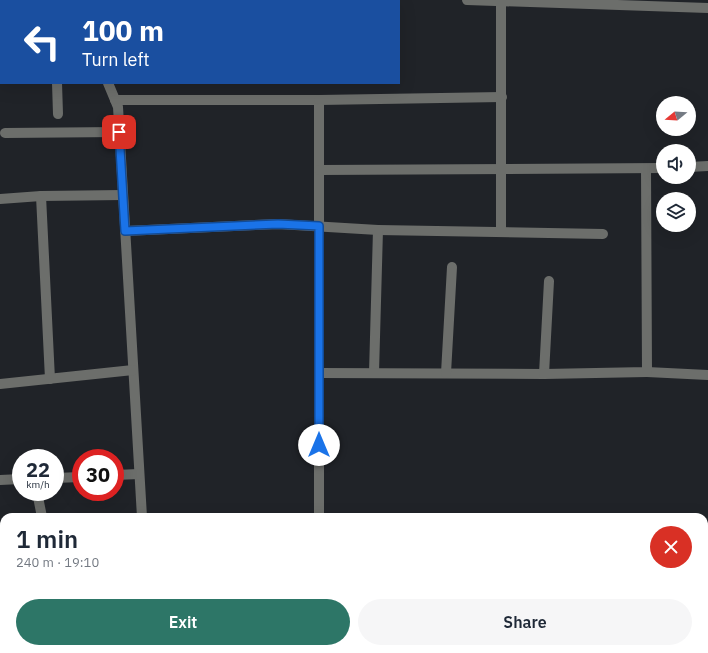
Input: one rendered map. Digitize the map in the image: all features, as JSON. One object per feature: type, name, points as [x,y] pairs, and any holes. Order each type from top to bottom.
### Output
[{"type":"street","points":[[467,0],[708,8]]},
{"type":"street","points":[[501,1],[501,232]]},
{"type":"street","points":[[57,84],[58,114]]},
{"type":"street","points":[[108,84],[118,107],[142,513]]},
{"type":"street","points":[[115,100],[319,100],[502,97]]},
{"type":"street","points":[[319,100],[319,513]]},
{"type":"street","points":[[5,133],[119,132]]},
{"type":"street","points":[[696,167],[708,166]]},
{"type":"street","points":[[319,170],[656,168]]},
{"type":"street","points":[[646,169],[647,372]]},
{"type":"street","points":[[0,199],[41,196],[123,195]]},
{"type":"street","points":[[41,196],[50,379]]},
{"type":"street","points":[[125,231],[278,224],[378,230],[603,234]]},
{"type":"street","points":[[374,373],[378,230]]},
{"type":"street","points":[[446,373],[452,267]]},
{"type":"street","points":[[544,374],[549,281]]},
{"type":"street","points":[[0,384],[133,370]]},
{"type":"street","points":[[319,373],[544,374],[647,372],[708,375]]},
{"type":"street","points":[[124,475],[139,474]]},
{"type":"street","points":[[0,480],[12,479]]},
{"type":"street","points":[[39,501],[41,513]]},
{"type":"route","points":[[119,132],[125,231],[278,224],[319,226],[319,445]]}]
